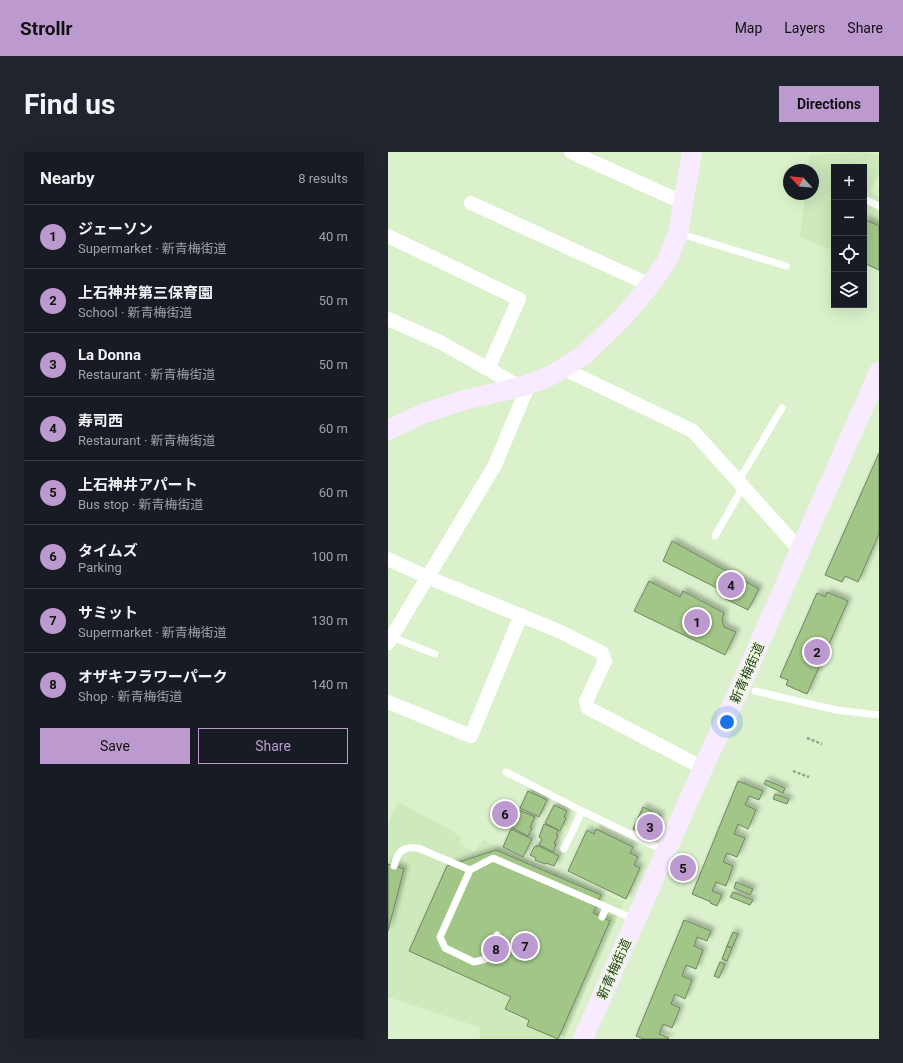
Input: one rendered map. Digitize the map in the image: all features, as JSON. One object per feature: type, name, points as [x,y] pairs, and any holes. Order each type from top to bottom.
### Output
[{"type":"main road","points":[[388,430],[422,414],[464,400],[525,386],[552,375],[584,355],[625,315],[650,285],[667,261],[678,233],[692,152]]},
{"type":"main road","name":"新青梅街道","points":[[583,1039],[879,372]]},
{"type":"street","points":[[571,152],[684,202]]},
{"type":"street","points":[[471,203],[650,285]]},
{"type":"street","points":[[388,236],[519,299],[488,369]]},
{"type":"street","points":[[388,320],[440,342],[488,369],[525,386],[495,465],[390,640]]},
{"type":"street","points":[[562,368],[693,431],[800,550]]},
{"type":"street","points":[[388,559],[427,577],[561,632],[602,653],[604,661],[586,701],[588,708],[704,768]]},
{"type":"street","points":[[388,702],[471,736],[521,615]]},
{"type":"lane","points":[[866,200],[879,206]]},
{"type":"lane","points":[[678,233],[786,266]]},
{"type":"lane","points":[[715,536],[782,408]]},
{"type":"lane","points":[[390,640],[435,654]]},
{"type":"lane","points":[[754,691],[836,710],[879,716]]},
{"type":"lane","points":[[506,772],[582,811],[666,851]]},
{"type":"lane","points":[[564,849],[582,811]]},
{"type":"lane","points":[[394,866],[398,855],[406,848],[412,847],[418,848],[470,870]]},
{"type":"lane","points":[[497,936],[486,959],[474,962],[444,948],[440,937],[470,870],[493,858],[636,920]]},
{"type":"lane","points":[[602,917],[606,908]]},
{"type":"path","points":[[807,738],[822,744]]},
{"type":"path","points":[[793,771],[808,777]]},
{"type":"shaded area","points":[[864,152],[879,155],[879,173],[870,192],[879,197],[879,271],[867,266],[867,164],[831,164],[831,250],[800,237],[804,200],[819,200],[819,164],[809,164],[810,155]]},
{"type":"shaded area","points":[[398,802],[461,837],[460,844],[474,852],[483,840],[624,902],[564,1039],[479,1039],[481,1028],[388,997],[388,823]]},
{"type":"building","points":[[867,220],[879,226],[879,270],[867,264]]},
{"type":"building","points":[[879,453],[879,534],[858,582],[845,576],[842,582],[825,575]]},
{"type":"building","points":[[672,541],[759,589],[748,610],[724,598],[727,593],[663,561]]},
{"type":"building","points":[[649,581],[680,597],[683,591],[724,613],[722,620],[724,627],[736,632],[725,655],[634,611]]},
{"type":"building","points":[[827,592],[848,601],[807,694],[786,685],[788,680],[780,677],[817,593],[825,597]]},
{"type":"building","points":[[766,780],[785,788],[783,793],[764,784]]},
{"type":"building","points":[[738,781],[763,791],[759,800],[749,796],[745,805],[756,810],[748,829],[738,824],[734,834],[745,838],[737,857],[727,853],[723,862],[733,866],[726,886],[716,882],[712,891],[722,895],[717,906],[692,894]]},
{"type":"building","points":[[528,791],[547,800],[539,817],[520,808]]},
{"type":"building","points":[[775,794],[789,799],[787,804],[773,799]]},
{"type":"building","points":[[554,805],[567,811],[564,817],[566,818],[560,831],[545,823]]},
{"type":"building","points":[[643,807],[661,816],[651,838],[633,829]]},
{"type":"building","points":[[519,810],[535,817],[530,827],[532,828],[528,836],[511,827]]},
{"type":"building","points":[[544,824],[558,830],[556,835],[558,836],[554,843],[556,844],[553,852],[539,845],[542,839],[539,837]]},
{"type":"building","points":[[511,829],[532,839],[523,857],[503,847]]},
{"type":"building","points":[[596,829],[633,847],[630,853],[638,857],[634,865],[640,868],[626,899],[568,871],[587,830],[594,834]]},
{"type":"building","points":[[537,845],[559,856],[554,866],[535,860],[536,858],[530,855]]},
{"type":"building","points":[[496,850],[601,895],[593,913],[610,921],[558,1039],[527,1026],[529,1020],[505,1009],[511,997],[409,951],[447,866]]},
{"type":"building","points":[[388,864],[404,869],[388,931]]},
{"type":"building","points":[[736,882],[753,889],[750,895],[734,888]]},
{"type":"building","points":[[733,892],[753,900],[750,905],[730,897]]},
{"type":"building","points":[[684,920],[711,931],[707,941],[697,937],[694,946],[703,950],[696,969],[686,965],[682,976],[692,980],[685,999],[675,994],[671,1004],[680,1008],[672,1028],[663,1024],[659,1034],[669,1038],[644,1039],[636,1036]]},
{"type":"building","points":[[733,932],[738,934],[732,948],[727,946]]},
{"type":"building","points":[[727,946],[732,948],[727,961],[722,959]]},
{"type":"building","points":[[720,962],[725,964],[719,978],[714,976]]},
{"type":"place","name":"寿司西","points":[[731,585]]},
{"type":"place","name":"ジェーソン","points":[[697,622]]},
{"type":"place","name":"上石神井第三保育園","points":[[817,652]]},
{"type":"place","name":"タイムズ","points":[[505,814]]},
{"type":"place","name":"La Donna","points":[[650,827]]},
{"type":"place","name":"上石神井アパート","points":[[683,868]]},
{"type":"place","name":"サミット","points":[[525,946]]},
{"type":"place","name":"オザキフラワーパーク","points":[[496,949]]}]
